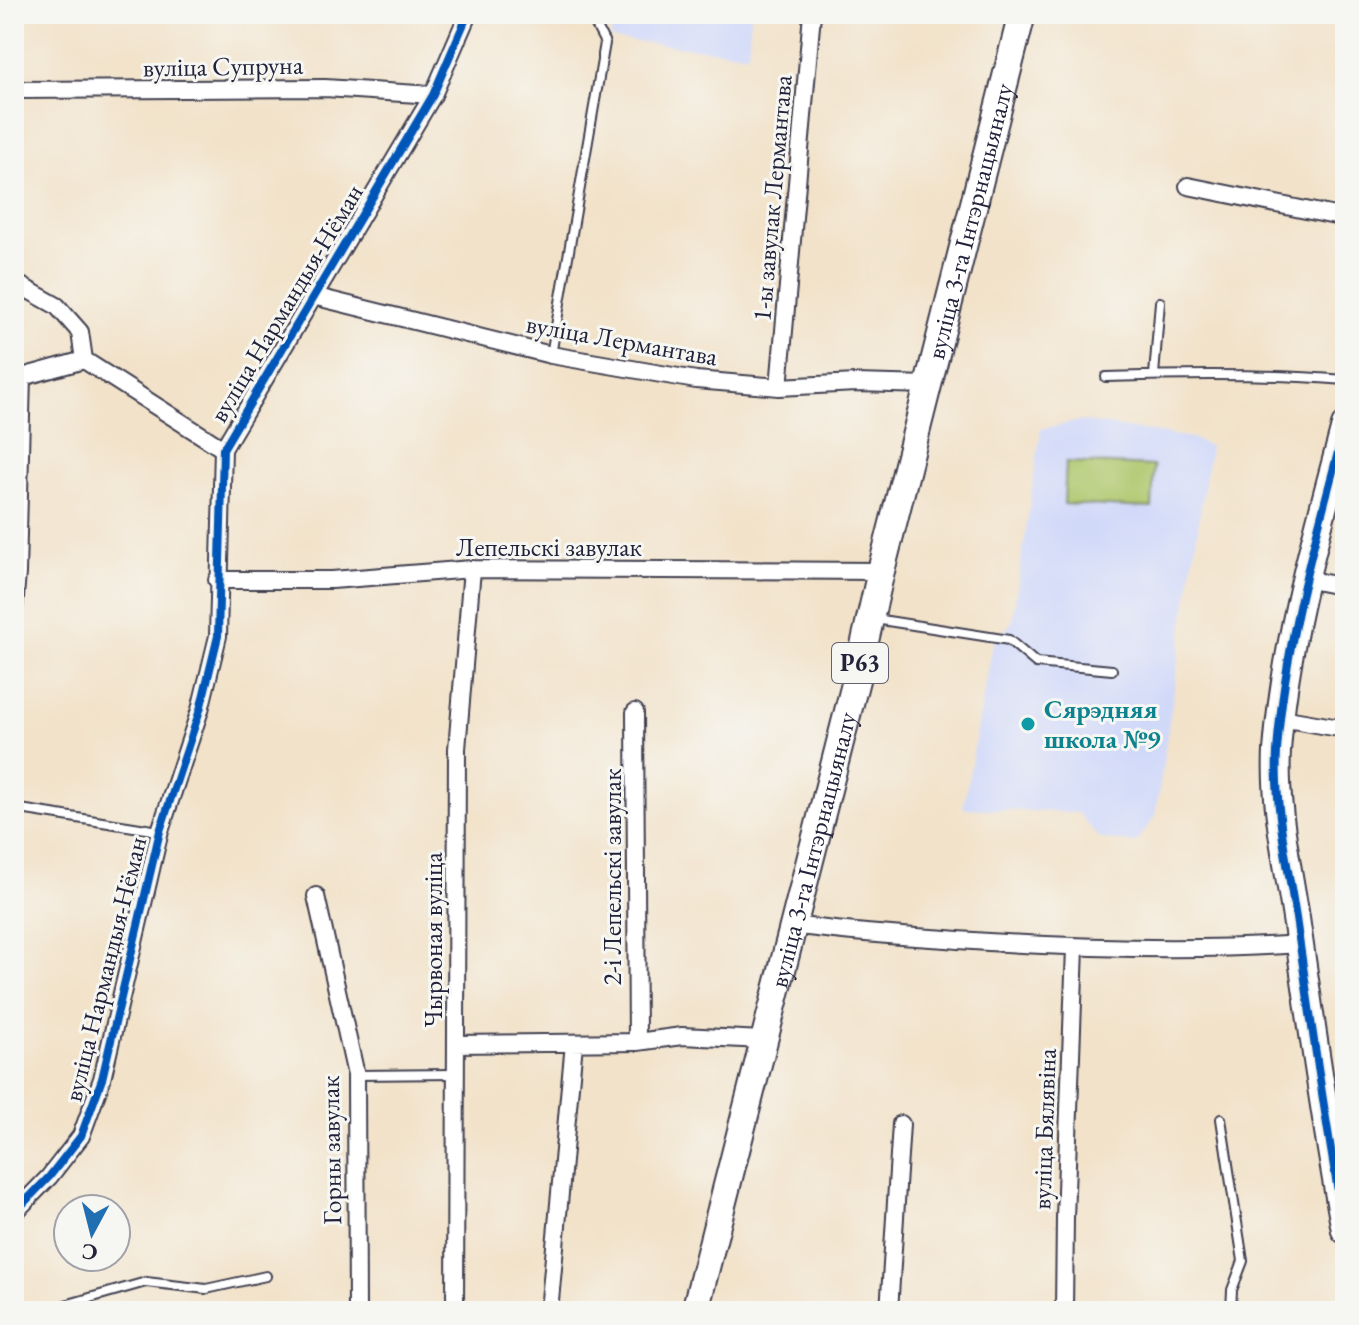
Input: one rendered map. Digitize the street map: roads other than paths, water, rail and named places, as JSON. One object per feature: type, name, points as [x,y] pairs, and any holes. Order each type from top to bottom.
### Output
[{"type":"main road","name":"вуліца 3-га Інтэрнацыяналу","points":[[695,1311],[1022,14]]},
{"type":"main road","points":[[1345,426],[1305,579],[1281,718],[1278,783],[1300,944],[1334,1107],[1345,1230]]},
{"type":"street","name":"вуліца Нармандыя-Нёман","points":[[14,1213],[49,1177],[81,1136],[102,1079],[160,831],[200,710],[218,636],[217,580],[223,449],[433,95],[468,14]]},
{"type":"street","name":"1-ы завулак Лермантава","points":[[779,387],[812,14]]},
{"type":"street","name":"вуліца Супруна","points":[[14,90],[325,88],[433,95]]},
{"type":"street","points":[[1188,186],[1345,218]]},
{"type":"street","points":[[14,282],[57,306],[80,332],[84,360]]},
{"type":"street","name":"вуліца Лермантава","points":[[313,296],[551,355],[696,380],[779,387],[856,383],[929,385]]},
{"type":"street","points":[[14,609],[18,378],[84,360],[223,449]]},
{"type":"street","name":"Лепельскі завулак","points":[[217,580],[332,580],[472,569],[881,571]]},
{"type":"street","name":"Чырвоная вуліца","points":[[455,1311],[457,749],[472,569]]},
{"type":"street","points":[[1305,579],[1345,587]]},
{"type":"street","name":"2-і Лепельскі завулак","points":[[635,712],[637,1042]]},
{"type":"street","points":[[1281,718],[1345,729]]},
{"type":"street","name":"Горны завулак","points":[[316,896],[356,1075],[357,1311]]},
{"type":"street","points":[[794,925],[834,931],[1075,948],[1252,948],[1300,944]]},
{"type":"street","name":"вуліца Бялявіна","points":[[1064,1311],[1075,948]]},
{"type":"street","points":[[457,1044],[637,1042],[682,1036],[763,1040]]},
{"type":"street","points":[[549,1311],[574,1043]]},
{"type":"street","points":[[889,1311],[901,1124]]},
{"type":"lane","points":[[551,355],[605,43],[590,14]]},
{"type":"lane","points":[[1154,375],[1160,302]]},
{"type":"lane","points":[[1106,377],[1294,376],[1345,380]]},
{"type":"lane","points":[[870,619],[1009,640],[1036,663],[1112,670]]},
{"type":"lane","points":[[14,808],[160,831]]},
{"type":"lane","points":[[356,1075],[455,1074]]},
{"type":"lane","points":[[1221,1119],[1243,1261],[1232,1290],[1231,1311]]},
{"type":"lane","points":[[44,1311],[146,1282],[206,1289],[266,1276]]},
{"type":"place","name":"Сярэдняя школа №9","points":[[1028,724]]}]
